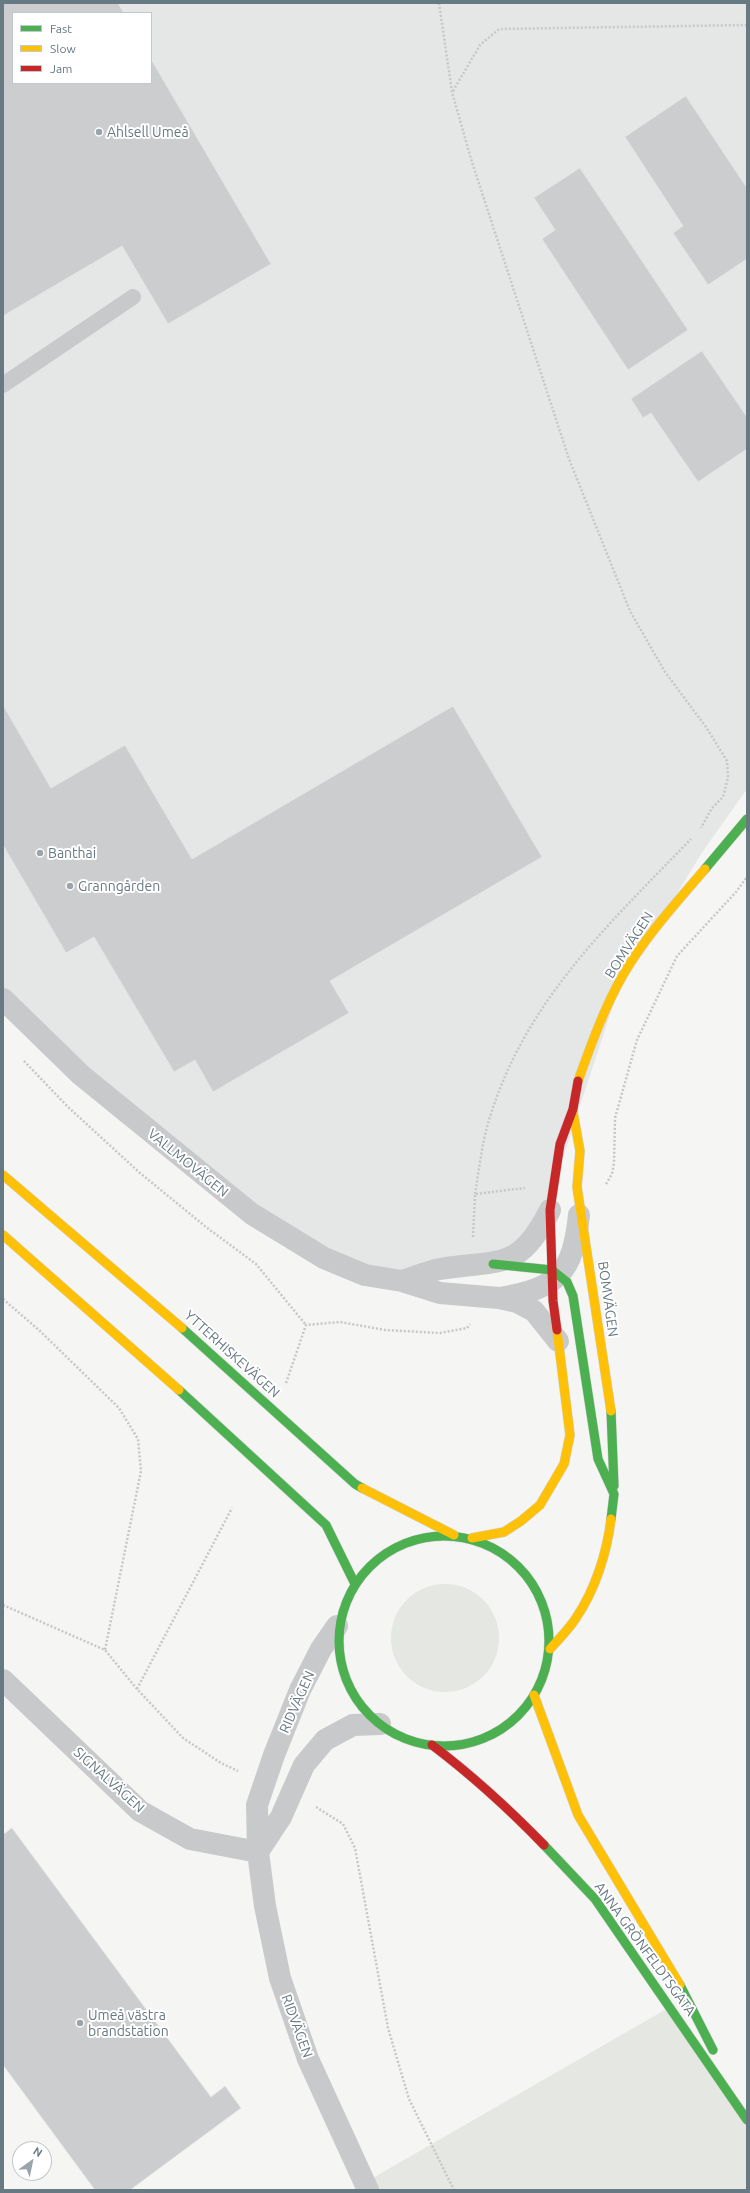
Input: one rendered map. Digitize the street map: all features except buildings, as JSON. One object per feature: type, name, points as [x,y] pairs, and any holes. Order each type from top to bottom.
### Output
[{"type":"main road","name":"BOMVÄGEN","points":[[472,1538],[504,1532],[521,1521],[540,1505],[552,1487],[564,1464],[570,1435],[558,1341],[550,1210],[560,1144],[573,1109],[577,1084],[598,1026],[623,975],[659,923],[747,818]]},
{"type":"main road","name":"BOMVÄGEN","points":[[550,1649],[576,1619],[594,1584],[609,1536],[614,1494],[611,1411],[577,1187],[580,1151],[573,1109]]},
{"type":"main road","name":"YTTERHISKEVÄGEN","points":[[3,1175],[166,1314],[355,1484],[454,1535]]},
{"type":"main road","points":[[3,1235],[139,1353],[326,1525],[355,1584]]},
{"type":"main road","points":[[493,1264],[555,1276],[568,1282],[573,1296],[598,1459],[614,1494]]},
{"type":"main road","points":[[454,1535],[472,1538],[494,1548],[518,1565],[535,1586],[545,1615],[550,1649],[545,1672],[534,1695],[512,1722],[486,1737],[459,1745],[432,1745],[396,1734],[380,1724],[364,1709],[346,1678],[339,1654],[338,1626],[355,1584],[368,1567],[380,1557],[410,1540],[454,1535]]},
{"type":"main road","name":"ANNA GRÖNFELDTSGATA","points":[[534,1695],[578,1815],[683,1989],[747,2120]]},
{"type":"main road","name":"ANNA GRÖNFELDTSGATA","points":[[432,1745],[472,1775],[510,1810],[595,1899],[747,2120]]},
{"type":"street","name":"VALLMOVÄGEN","points":[[3,999],[81,1075],[252,1214],[324,1258],[365,1275],[402,1281],[440,1293],[499,1298],[517,1302],[534,1311],[558,1341]]},
{"type":"street","points":[[555,1276],[571,1258],[576,1239],[580,1206]]},
{"type":"street","name":"VALLMOVÄGEN","points":[[402,1281],[439,1269],[493,1264],[520,1254],[540,1232],[550,1210]]},
{"type":"street","name":"VALLMOVÄGEN","points":[[499,1298],[520,1295],[555,1276]]},
{"type":"street","name":"RIDVÄGEN","points":[[338,1626],[321,1649],[300,1690],[274,1755],[257,1805],[258,1852],[265,1906],[280,1978],[308,2059],[368,2190]]},
{"type":"street","name":"SIGNALVÄGEN","points":[[3,1680],[140,1811],[190,1839],[258,1852]]},
{"type":"street","points":[[258,1852],[281,1817],[304,1765],[325,1740],[353,1725],[380,1724]]},
{"type":"lane","points":[[3,385],[132,297]]},
{"type":"path","points":[[439,3],[452,92],[500,252],[569,459],[630,611],[665,672],[706,727],[727,761],[728,778],[723,797],[712,808],[700,830]]},
{"type":"path","points":[[452,92],[480,45],[499,29],[747,25]]},
{"type":"path","points":[[475,1194],[489,1120],[511,1061],[536,1014],[607,924],[694,835]]},
{"type":"path","points":[[19,1057],[68,1107],[140,1173],[206,1227],[256,1264],[306,1325]]},
{"type":"path","points":[[3,1299],[40,1331],[119,1408],[138,1439],[141,1471],[105,1650]]},
{"type":"path","points":[[137,1689],[232,1508]]},
{"type":"shaded area","points":[[3,3],[747,3],[747,789],[703,851],[659,923],[623,975],[554,1185],[520,1254],[402,1281],[324,1258],[3,999]]},
{"type":"shaded area","points":[[445,1584],[466,1588],[483,1600],[495,1617],[499,1638],[495,1659],[483,1676],[466,1688],[445,1692],[424,1688],[407,1676],[395,1659],[391,1638],[395,1617],[407,1600],[424,1588]]},
{"type":"shaded area","points":[[670,2007],[747,2120],[747,2190],[368,2190],[364,2183]]},
{"type":"traffic: fast","points":[[705,869],[747,819]]},
{"type":"traffic: fast","points":[[493,1264],[552,1270],[567,1282],[573,1296],[598,1459],[614,1494],[611,1519]]},
{"type":"traffic: fast","points":[[182,1328],[355,1484],[362,1488]]},
{"type":"traffic: fast","points":[[179,1390],[326,1525],[355,1584]]},
{"type":"traffic: fast","points":[[611,1411],[614,1486]]},
{"type":"traffic: fast","points":[[444,1536],[464,1538],[493,1548],[511,1560],[525,1574],[541,1601],[547,1621],[549,1641],[547,1661],[537,1690],[525,1708],[511,1722],[484,1738],[464,1744],[444,1746],[424,1744],[395,1734],[377,1722],[363,1708],[347,1681],[341,1661],[339,1641],[341,1621],[351,1592],[363,1574],[377,1560],[404,1544],[424,1538],[444,1536]]},
{"type":"traffic: fast","points":[[544,1845],[595,1899],[747,2120]]},
{"type":"traffic: fast","points":[[680,1985],[713,2050]]},
{"type":"traffic: slow","points":[[578,1081],[604,1014],[623,975],[651,934],[705,869]]},
{"type":"traffic: slow","points":[[573,1112],[580,1151],[577,1187],[611,1411]]},
{"type":"traffic: slow","points":[[3,1175],[182,1328]]},
{"type":"traffic: slow","points":[[3,1235],[179,1390]]},
{"type":"traffic: slow","points":[[472,1538],[504,1532],[521,1521],[540,1505],[564,1464],[570,1435],[557,1330]]},
{"type":"traffic: slow","points":[[362,1488],[454,1535]]},
{"type":"traffic: slow","points":[[550,1649],[573,1622],[589,1596],[607,1545],[611,1519]]},
{"type":"traffic: slow","points":[[534,1695],[578,1815],[680,1985]]},
{"type":"traffic: jam","points":[[557,1330],[553,1301],[550,1210],[560,1144],[573,1109],[578,1081]]},
{"type":"traffic: jam","points":[[432,1745],[490,1793],[544,1845]]},
{"type":"place","name":"Ahlsell Umeå","points":[[99,132]]},
{"type":"place","name":"Banthai","points":[[40,853]]},
{"type":"place","name":"Granngården","points":[[70,886]]},
{"type":"place","name":"Umeå västra brandstation","points":[[80,2023]]}]
